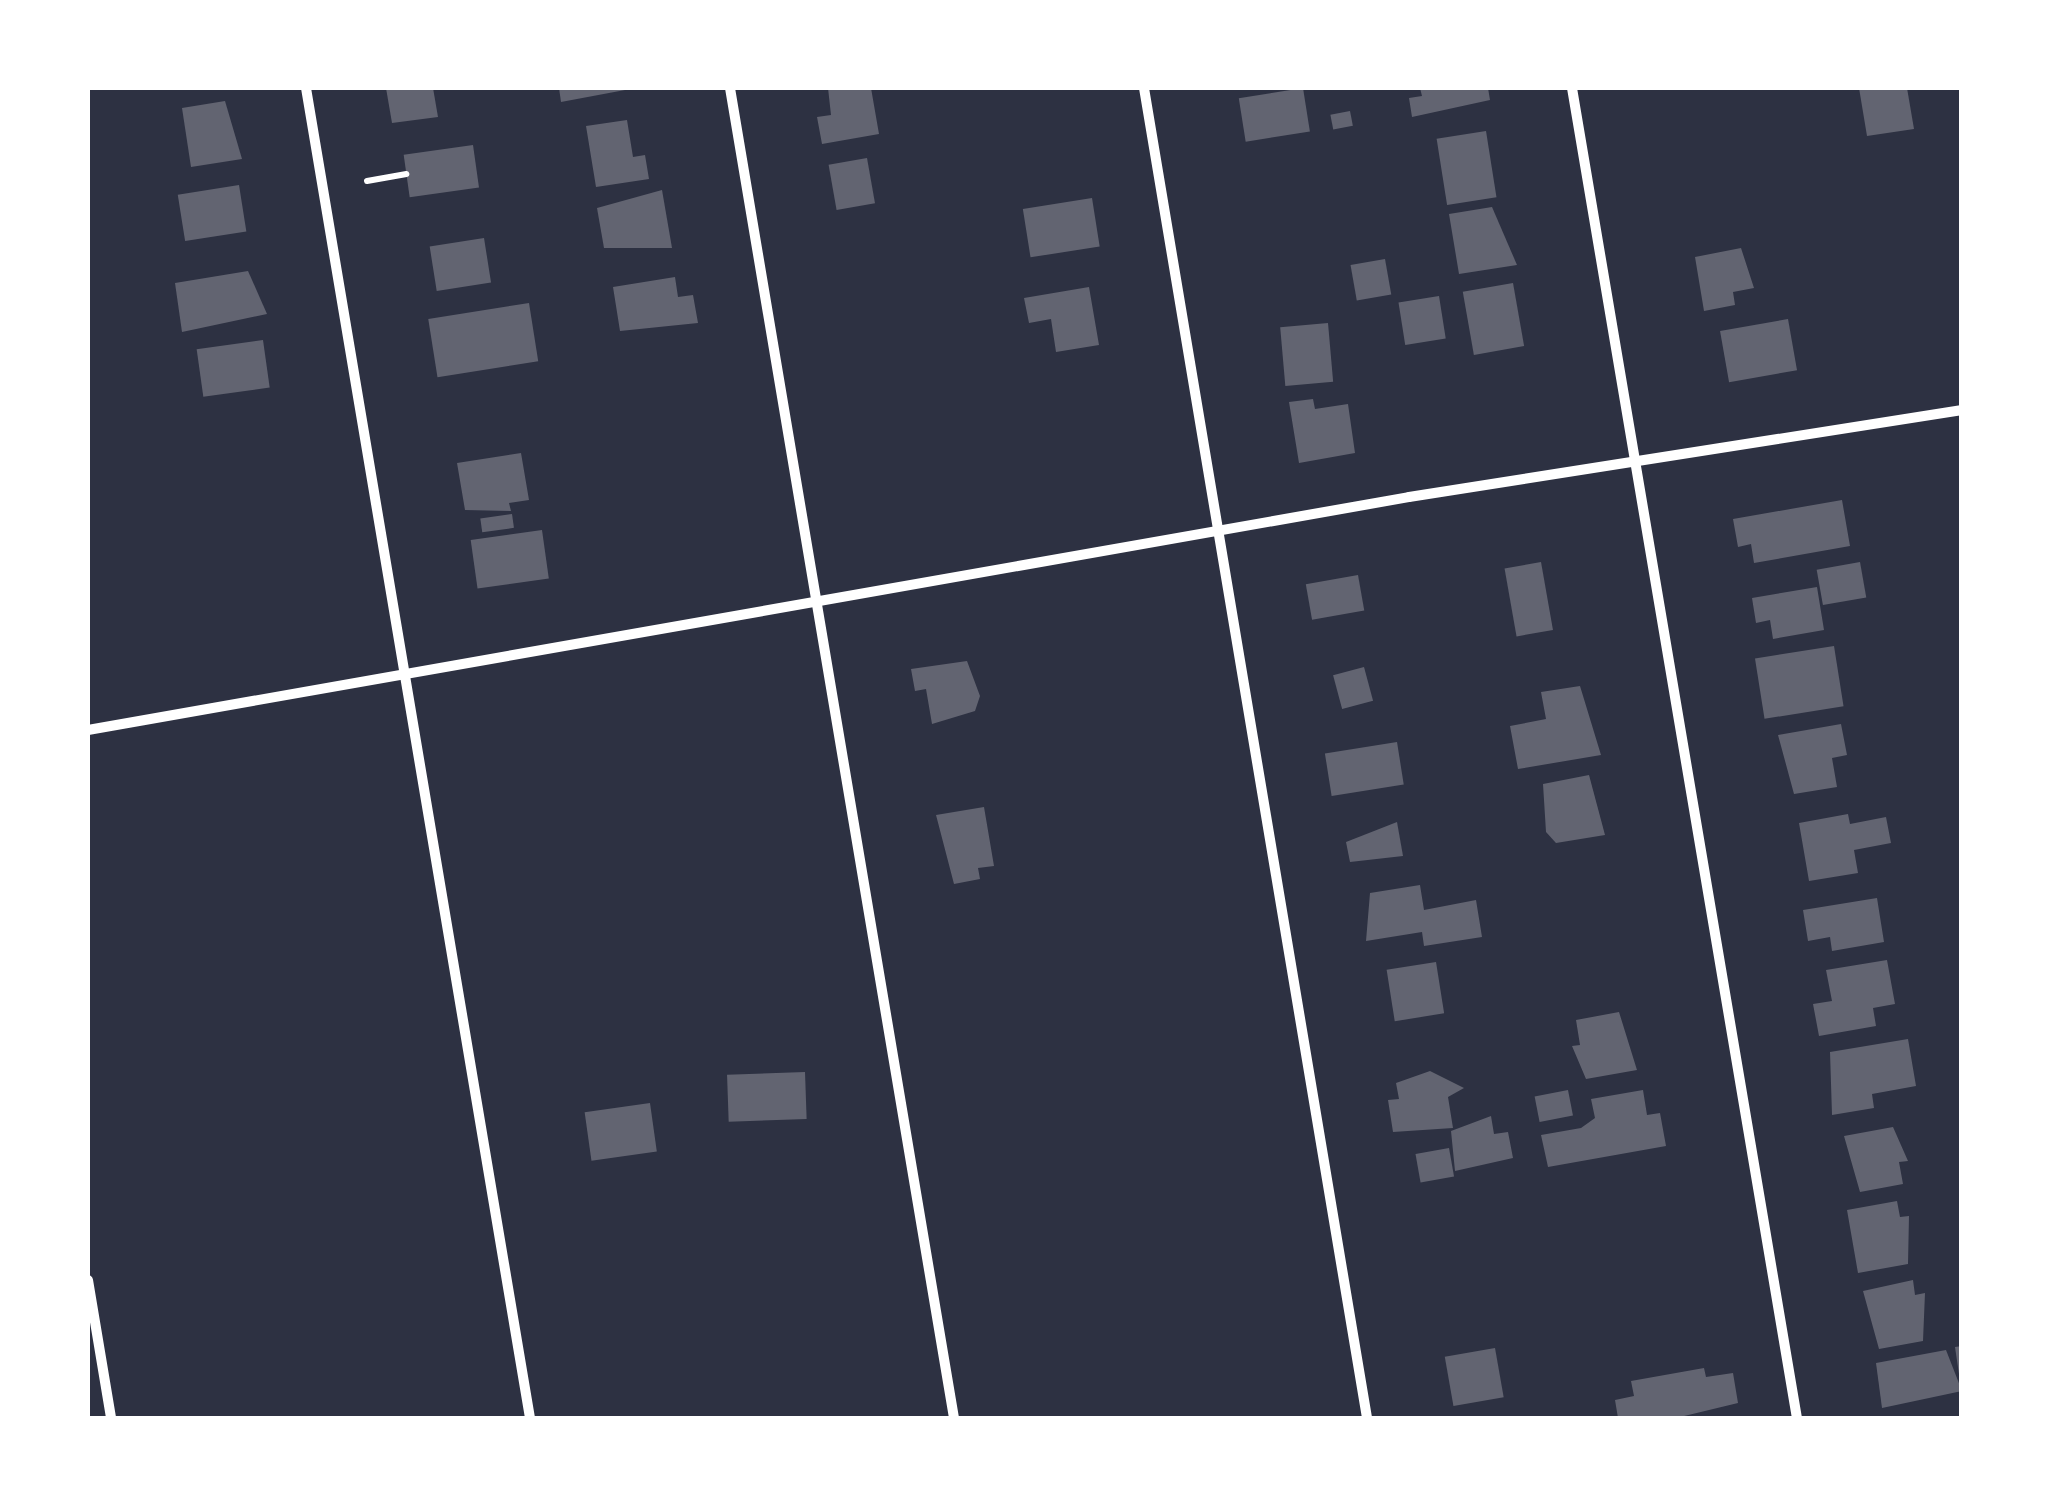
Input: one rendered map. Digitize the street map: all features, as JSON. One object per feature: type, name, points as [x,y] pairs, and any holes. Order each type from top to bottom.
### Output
[{"type":"street","points":[[306,88],[530,1418]]},
{"type":"street","points":[[730,88],[954,1418]]},
{"type":"street","points":[[1144,88],[1368,1418]]},
{"type":"street","points":[[1572,88],[1797,1418]]},
{"type":"street","points":[[88,730],[405,672],[1962,410]]},
{"type":"street","points":[[88,1280],[111,1418]]},
{"type":"path","points":[[367,180],[406,174]]},
{"type":"building","points":[[386,88],[433,88],[438,117],[392,123]]},
{"type":"building","points":[[559,88],[625,88],[625,90],[561,102]]},
{"type":"building","points":[[828,88],[871,88],[879,134],[822,144],[817,117],[831,115]]},
{"type":"building","points":[[1303,88],[1310,131],[1246,142],[1239,98]]},
{"type":"building","points":[[1420,88],[1488,88],[1490,100],[1412,117],[1409,98],[1422,96]]},
{"type":"building","points":[[1859,88],[1907,88],[1914,129],[1867,136]]},
{"type":"building","points":[[225,101],[242,159],[191,167],[182,108]]},
{"type":"building","points":[[1350,111],[1353,126],[1333,130],[1330,115]]},
{"type":"building","points":[[627,120],[633,157],[645,155],[649,179],[596,187],[586,126]]},
{"type":"building","points":[[1486,131],[1496,197],[1447,205],[1437,139]]},
{"type":"building","points":[[473,145],[479,188],[410,197],[404,155]]},
{"type":"building","points":[[867,158],[875,203],[837,210],[829,165]]},
{"type":"building","points":[[239,185],[246,231],[185,241],[178,195]]},
{"type":"building","points":[[662,190],[672,248],[604,248],[597,208]]},
{"type":"building","points":[[1092,198],[1100,246],[1031,257],[1023,209]]},
{"type":"building","points":[[1492,207],[1517,265],[1459,274],[1449,214]]},
{"type":"building","points":[[484,238],[491,282],[437,291],[430,247]]},
{"type":"building","points":[[1741,248],[1754,288],[1733,292],[1735,305],[1704,311],[1695,257]]},
{"type":"building","points":[[1385,259],[1391,294],[1357,301],[1351,265]]},
{"type":"building","points":[[248,271],[267,314],[182,332],[175,283]]},
{"type":"building","points":[[675,277],[678,297],[693,295],[698,323],[620,331],[613,287]]},
{"type":"building","points":[[1513,283],[1524,346],[1474,355],[1463,292]]},
{"type":"building","points":[[1089,287],[1099,345],[1056,352],[1051,319],[1029,323],[1024,298]]},
{"type":"building","points":[[1439,296],[1446,338],[1405,345],[1399,302]]},
{"type":"building","points":[[529,303],[538,361],[437,377],[428,319]]},
{"type":"building","points":[[1788,319],[1797,370],[1729,382],[1720,331]]},
{"type":"building","points":[[1328,323],[1333,382],[1285,386],[1280,327]]},
{"type":"building","points":[[263,340],[270,388],[203,397],[197,349]]},
{"type":"building","points":[[1313,399],[1315,409],[1348,404],[1355,453],[1299,463],[1289,402]]},
{"type":"building","points":[[521,453],[529,500],[509,503],[511,511],[465,510],[457,463]]},
{"type":"building","points":[[1842,500],[1850,546],[1754,563],[1751,544],[1738,547],[1733,519]]},
{"type":"building","points":[[512,514],[514,528],[482,532],[480,518]]},
{"type":"building","points":[[542,530],[549,579],[478,589],[471,540]]},
{"type":"building","points":[[1541,562],[1553,630],[1517,636],[1505,568]]},
{"type":"building","points":[[1860,562],[1866,597],[1823,605],[1817,570]]},
{"type":"building","points":[[1358,575],[1364,610],[1312,620],[1306,584]]},
{"type":"building","points":[[1817,587],[1824,630],[1773,639],[1770,620],[1756,623],[1752,598]]},
{"type":"building","points":[[1834,646],[1844,706],[1765,719],[1755,659]]},
{"type":"building","points":[[967,661],[980,696],[975,711],[932,724],[926,689],[915,691],[911,669]]},
{"type":"building","points":[[1364,667],[1373,701],[1342,709],[1333,675]]},
{"type":"building","points":[[1580,686],[1601,755],[1518,769],[1510,726],[1546,719],[1541,692]]},
{"type":"building","points":[[1841,724],[1847,755],[1832,758],[1837,787],[1794,794],[1778,735]]},
{"type":"building","points":[[1397,742],[1404,784],[1332,796],[1325,753]]},
{"type":"building","points":[[1589,775],[1605,835],[1556,843],[1546,832],[1543,784]]},
{"type":"building","points":[[984,807],[994,866],[978,868],[980,879],[954,884],[936,815]]},
{"type":"building","points":[[1848,814],[1850,824],[1886,817],[1891,843],[1854,850],[1858,873],[1809,881],[1799,823]]},
{"type":"building","points":[[1397,822],[1403,856],[1350,862],[1346,842]]},
{"type":"building","points":[[1420,885],[1424,910],[1476,900],[1482,937],[1424,946],[1422,932],[1366,941],[1370,893]]},
{"type":"building","points":[[1877,898],[1884,942],[1832,951],[1830,937],[1808,941],[1803,910]]},
{"type":"building","points":[[1887,960],[1895,1004],[1873,1008],[1876,1026],[1819,1036],[1813,1004],[1832,1001],[1826,970]]},
{"type":"building","points":[[1436,962],[1444,1013],[1395,1021],[1387,970]]},
{"type":"building","points":[[1619,1012],[1637,1070],[1586,1079],[1572,1046],[1580,1045],[1576,1020]]},
{"type":"building","points":[[1908,1039],[1916,1086],[1872,1094],[1874,1108],[1832,1115],[1830,1052]]},
{"type":"building","points":[[1430,1071],[1464,1088],[1448,1097],[1453,1128],[1393,1132],[1388,1100],[1399,1099],[1396,1083]]},
{"type":"building","points":[[805,1072],[807,1119],[729,1122],[727,1075]]},
{"type":"building","points":[[1568,1090],[1573,1116],[1540,1122],[1535,1096]]},
{"type":"building","points":[[1643,1090],[1647,1115],[1660,1113],[1666,1146],[1548,1167],[1541,1135],[1581,1128],[1595,1118],[1591,1099]]},
{"type":"building","points":[[650,1103],[657,1152],[591,1161],[585,1112]]},
{"type":"building","points":[[1491,1116],[1494,1134],[1508,1132],[1513,1158],[1455,1171],[1451,1131]]},
{"type":"building","points":[[1893,1127],[1908,1161],[1899,1162],[1903,1184],[1860,1192],[1844,1136]]},
{"type":"building","points":[[1449,1148],[1454,1177],[1421,1182],[1416,1154]]},
{"type":"building","points":[[1897,1201],[1900,1217],[1909,1216],[1908,1264],[1858,1273],[1847,1210]]},
{"type":"building","points":[[1913,1280],[1915,1295],[1925,1293],[1923,1341],[1879,1349],[1863,1291]]},
{"type":"building","points":[[1962,1346],[1962,1374],[1959,1374],[1955,1347]]},
{"type":"building","points":[[1495,1348],[1504,1397],[1453,1406],[1445,1357]]},
{"type":"building","points":[[1946,1350],[1962,1391],[1882,1408],[1876,1363]]},
{"type":"building","points":[[1704,1368],[1706,1377],[1733,1373],[1738,1403],[1676,1418],[1618,1418],[1615,1400],[1634,1396],[1631,1381]]}]
